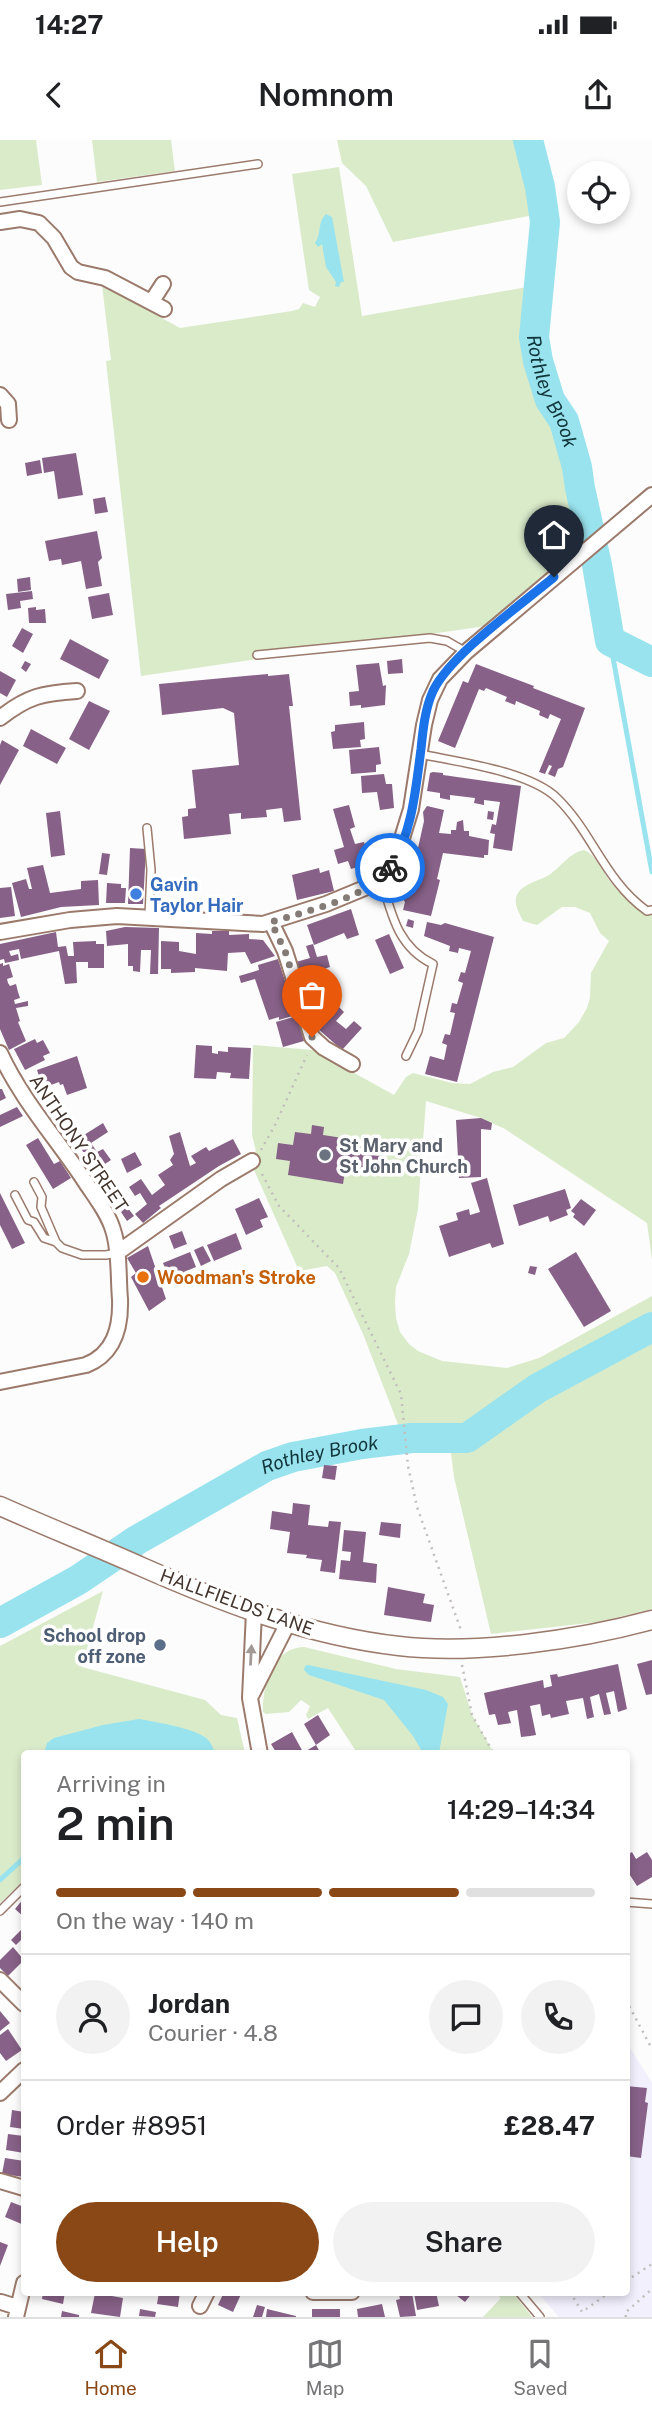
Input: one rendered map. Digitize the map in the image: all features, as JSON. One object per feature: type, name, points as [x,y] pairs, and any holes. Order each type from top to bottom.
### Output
[{"type":"street","points":[[0,222],[20,219],[39,223],[54,238],[71,267],[78,272],[104,278],[158,305],[163,284]]},
{"type":"street","points":[[9,420],[10,399]]},
{"type":"street","points":[[0,932],[88,918],[149,916],[232,923],[271,922],[356,893],[381,878],[395,861],[407,825],[426,711],[433,691],[448,670],[466,652],[652,495]]},
{"type":"street","points":[[0,718],[11,709],[42,694],[77,691]]},
{"type":"street","points":[[271,922],[285,951],[314,1039],[352,1064]]},
{"type":"street","name":"ANTHONY STREET","points":[[0,1053],[6,1080],[24,1097],[107,1216],[115,1237],[117,1253],[119,1322],[115,1339],[105,1354],[86,1365],[0,1382]]},
{"type":"street","points":[[117,1253],[221,1179],[252,1161]]},
{"type":"street","name":"HALLFIELDS LANE","points":[[0,1506],[181,1585],[254,1612],[288,1623],[401,1647],[462,1648],[579,1636],[652,1620]]},
{"type":"street","points":[[254,1612],[250,1698],[259,1750]]},
{"type":"street","points":[[250,1698],[288,1623]]},
{"type":"street","points":[[0,1980],[21,2001]]},
{"type":"street","points":[[0,2093],[21,2073]]},
{"type":"street","points":[[0,2181],[21,2187]]},
{"type":"street","points":[[1,2302],[16,2312],[21,2294]]},
{"type":"lane","points":[[0,202],[258,164]]},
{"type":"lane","points":[[257,655],[429,638],[447,641],[466,652]]},
{"type":"lane","points":[[420,754],[528,779],[556,797],[578,824],[617,884],[650,910]]},
{"type":"lane","points":[[147,828],[151,870],[149,916]]},
{"type":"lane","points":[[381,878],[397,931],[424,959],[433,964],[418,1031],[406,1056]]},
{"type":"lane","points":[[34,1182],[42,1197],[41,1208],[56,1242]]},
{"type":"lane","points":[[15,1195],[28,1220],[34,1222],[44,1238],[56,1242],[67,1251],[82,1255],[117,1253]]},
{"type":"lane","points":[[0,1911],[21,1890]]},
{"type":"lane","points":[[630,1902],[652,1904]]},
{"type":"lane","points":[[522,2296],[540,2317]]},
{"type":"path","points":[[314,1039],[275,1125],[252,1161],[263,1174],[279,1206],[339,1268],[401,1394],[411,1484],[462,1648],[472,1715],[492,1750]]},
{"type":"path","points":[[630,2008],[652,2049]]},
{"type":"path","points":[[630,2278],[652,2264]]},
{"type":"path","points":[[626,2317],[625,2313],[652,2289]]},
{"type":"path","points":[[572,2296],[582,2312],[604,2296]]},
{"type":"shaded area","points":[[630,2048],[652,2083],[652,2317],[559,2317],[541,2296],[630,2296]]},
{"type":"green space","points":[[0,140],[36,140],[42,185],[0,190]]},
{"type":"green space","points":[[92,140],[171,140],[175,171],[97,182]]},
{"type":"green space","points":[[337,140],[528,140],[544,213],[393,242],[366,186],[342,163]]},
{"type":"green space","points":[[339,167],[362,316],[533,286],[530,312],[532,365],[545,401],[559,424],[573,469],[583,544],[486,626],[141,676],[106,361],[111,360],[102,285],[180,328],[292,311],[299,309],[303,303],[315,307],[320,297],[309,290],[292,174]]},
{"type":"green space","points":[[584,850],[597,860],[621,893],[652,915],[652,1260],[647,1223],[505,1129],[481,1118],[426,1101],[418,1209],[409,1254],[396,1287],[396,1318],[400,1332],[418,1351],[442,1361],[507,1368],[539,1358],[652,1296],[652,1609],[598,1622],[491,1634],[454,1477],[448,1430],[401,1432],[363,1334],[335,1273],[327,1266],[299,1271],[254,1170],[250,1156],[256,1151],[252,1135],[253,1045],[313,1050],[394,1095],[406,1077],[413,1073],[452,1083],[470,1084],[493,1072],[513,1067],[546,1043],[564,1038],[579,1022],[587,1008],[591,973],[609,941],[600,933],[590,913],[575,907],[562,907],[537,925],[523,921],[516,898],[523,888],[549,875],[569,857]]},
{"type":"green space","points":[[103,1591],[82,1667],[205,1700],[221,1715],[237,1718],[244,1750],[21,1750],[21,1883],[0,1903],[0,1646]]},
{"type":"green space","points":[[304,1647],[396,1669],[460,1677],[472,1715],[492,1750],[355,1750],[328,1708],[308,1719],[306,1715],[310,1706],[301,1700],[289,1712],[266,1714],[263,1712],[263,1702],[267,1680],[277,1661],[293,1649]]},
{"type":"green space","points":[[498,2296],[515,2296],[532,2317],[483,2317],[501,2298]]},
{"type":"water","points":[[326,214],[332,217],[344,282],[341,282],[339,287],[335,286],[336,282],[326,267],[322,244],[318,247],[315,243],[321,221]]},
{"type":"water","points":[[305,1666],[426,1690],[443,1697],[448,1704],[440,1750],[421,1750],[384,1700],[309,1675],[304,1670]]},
{"type":"water","points":[[139,1719],[174,1726],[200,1734],[209,1741],[214,1750],[45,1750],[47,1743],[54,1738]]},
{"type":"building","points":[[76,453],[83,495],[58,499],[54,471],[44,473],[42,458]]},
{"type":"building","points":[[40,460],[42,473],[27,476],[25,463]]},
{"type":"building","points":[[105,497],[108,512],[95,514],[93,499]]},
{"type":"building","points":[[97,531],[102,558],[98,562],[102,586],[86,589],[81,561],[62,565],[61,559],[49,561],[45,541]]},
{"type":"building","points":[[30,577],[31,590],[18,592],[17,579]]},
{"type":"building","points":[[32,591],[33,599],[20,601],[21,608],[8,610],[6,594]]},
{"type":"building","points":[[109,593],[113,615],[92,619],[88,597]]},
{"type":"building","points":[[36,607],[36,610],[45,609],[46,623],[29,623],[28,608]]},
{"type":"building","points":[[22,628],[33,634],[23,653],[12,646]]},
{"type":"building","points":[[70,639],[109,660],[99,679],[60,659]]},
{"type":"building","points":[[402,659],[403,673],[388,674],[387,661]]},
{"type":"building","points":[[25,661],[31,664],[26,672],[21,668]]},
{"type":"building","points":[[379,663],[383,686],[386,685],[385,705],[361,708],[361,705],[350,706],[349,692],[359,691],[356,665]]},
{"type":"building","points":[[476,664],[585,708],[563,767],[558,769],[555,777],[548,774],[552,766],[549,765],[545,774],[539,772],[561,719],[550,714],[548,719],[539,715],[540,711],[516,701],[515,705],[505,701],[507,697],[486,688],[484,691],[479,689],[455,748],[438,741],[463,681],[468,683]]},
{"type":"building","points":[[0,671],[16,680],[7,697],[0,693]]},
{"type":"building","points":[[289,674],[293,706],[289,706],[301,820],[284,822],[282,808],[266,810],[267,817],[241,819],[241,813],[229,814],[231,834],[184,839],[182,817],[188,816],[188,809],[196,808],[192,770],[239,765],[234,713],[223,708],[162,715],[159,684]]},
{"type":"building","points":[[89,701],[110,711],[89,750],[69,739]]},
{"type":"building","points":[[364,722],[365,739],[360,740],[361,747],[333,749],[331,732],[335,731],[335,725]]},
{"type":"building","points":[[31,729],[66,748],[57,764],[23,746]]},
{"type":"building","points":[[2,740],[19,750],[0,785],[0,745]]},
{"type":"building","points":[[379,747],[381,764],[376,765],[376,772],[351,774],[349,750]]},
{"type":"building","points":[[430,773],[521,786],[512,851],[493,848],[495,834],[490,833],[492,824],[496,825],[500,802],[484,800],[484,805],[474,803],[475,798],[450,795],[450,800],[440,798],[440,793],[427,791]]},
{"type":"building","points":[[384,774],[386,784],[392,784],[394,808],[380,810],[377,792],[362,793],[361,776]]},
{"type":"building","points":[[349,805],[355,827],[350,829],[355,844],[364,842],[368,853],[358,855],[361,866],[351,869],[348,861],[338,864],[334,850],[344,847],[333,809]]},
{"type":"building","points":[[427,806],[444,810],[439,833],[451,834],[451,830],[456,830],[457,822],[463,820],[464,831],[469,831],[469,836],[489,840],[488,855],[484,855],[484,858],[443,853],[437,879],[440,880],[431,916],[403,910],[403,899],[408,892],[412,874],[408,868],[410,861],[416,857],[424,821],[423,812]]},
{"type":"building","points":[[60,811],[65,855],[51,857],[46,813]]},
{"type":"building","points":[[488,811],[494,812],[493,820],[487,819]]},
{"type":"building","points":[[130,848],[146,849],[143,904],[128,904]]},
{"type":"building","points":[[102,853],[110,854],[107,875],[99,874]]},
{"type":"building","points":[[43,865],[50,893],[81,889],[81,881],[98,880],[99,905],[61,907],[21,917],[12,883],[26,879],[29,889],[32,889],[27,868]]},
{"type":"building","points":[[319,868],[320,873],[329,870],[334,891],[297,900],[292,875]]},
{"type":"building","points":[[107,883],[121,884],[121,888],[126,888],[125,903],[106,903]]},
{"type":"building","points":[[11,887],[15,916],[0,918],[0,888]]},
{"type":"building","points":[[351,909],[359,935],[347,939],[344,933],[314,945],[307,925]]},
{"type":"building","points":[[408,919],[414,921],[413,928],[406,926]]},
{"type":"building","points":[[427,922],[441,925],[445,923],[494,937],[457,1082],[425,1074],[430,1056],[444,1060],[447,1045],[442,1043],[445,1034],[450,1035],[455,1013],[450,1012],[452,1003],[457,1004],[463,983],[458,981],[461,972],[465,973],[471,951],[459,948],[458,953],[449,951],[450,946],[424,936]]},
{"type":"building","points":[[125,927],[159,928],[158,974],[150,974],[151,950],[141,950],[140,972],[133,971],[133,966],[128,966],[128,944],[107,946],[106,931]]},
{"type":"building","points":[[212,931],[229,931],[229,935],[249,934],[249,939],[263,940],[275,956],[251,964],[245,952],[228,953],[227,971],[195,968],[195,972],[171,973],[171,969],[161,969],[161,941],[179,942],[179,951],[196,954],[196,933],[212,934]]},
{"type":"building","points":[[56,932],[58,947],[66,946],[68,956],[74,956],[73,942],[96,941],[96,944],[104,944],[104,968],[88,968],[88,962],[76,962],[77,983],[65,984],[59,951],[21,959],[19,949],[9,951],[11,956],[18,954],[19,960],[5,963],[4,959],[0,960],[0,944]]},
{"type":"building","points":[[389,934],[404,968],[390,974],[375,940]]},
{"type":"building","points":[[313,944],[317,957],[327,955],[330,967],[321,970],[329,993],[335,991],[338,1004],[311,1012],[296,962],[310,958],[306,946]]},
{"type":"building","points":[[278,959],[296,1015],[269,1020],[255,979],[241,983],[239,976],[259,970],[258,965]]},
{"type":"building","points":[[3,963],[3,966],[9,964],[13,977],[7,979],[8,983],[10,986],[16,984],[20,998],[14,1000],[15,1004],[28,1001],[28,1006],[16,1008],[20,1021],[18,1022],[26,1041],[9,1050],[0,1029],[0,964]]},
{"type":"building","points":[[337,1005],[344,1012],[336,1021],[346,1029],[354,1021],[362,1028],[342,1050],[317,1028]]},
{"type":"building","points":[[297,1016],[304,1041],[283,1047],[276,1022]]},
{"type":"building","points":[[35,1039],[37,1043],[43,1040],[50,1053],[43,1056],[45,1060],[25,1070],[14,1049]]},
{"type":"building","points":[[196,1045],[212,1046],[212,1053],[218,1054],[218,1051],[228,1052],[228,1047],[251,1048],[249,1079],[230,1078],[231,1073],[217,1072],[216,1079],[194,1078]]},
{"type":"building","points":[[77,1056],[87,1088],[67,1095],[63,1084],[60,1085],[59,1082],[43,1088],[37,1070]]},
{"type":"building","points":[[0,1089],[6,1098],[0,1101]]},
{"type":"building","points":[[17,1107],[23,1116],[0,1127],[0,1115]]},
{"type":"building","points":[[481,1118],[492,1123],[491,1130],[481,1129],[481,1177],[459,1178],[456,1120]]},
{"type":"building","points":[[103,1123],[108,1132],[91,1143],[97,1152],[103,1149],[111,1160],[96,1173],[76,1140]]},
{"type":"building","name":"St Mary and St John Church","points":[[312,1125],[324,1127],[323,1135],[369,1142],[367,1154],[381,1156],[378,1176],[345,1171],[343,1184],[288,1175],[290,1161],[276,1159],[278,1143],[293,1145],[295,1132],[311,1134]]},
{"type":"building","points":[[180,1132],[190,1166],[196,1163],[191,1156],[206,1147],[209,1151],[233,1139],[241,1154],[159,1206],[161,1208],[143,1223],[135,1214],[147,1204],[140,1193],[135,1196],[129,1187],[141,1179],[152,1195],[165,1185],[158,1175],[173,1165],[170,1160],[174,1154],[169,1136]]},
{"type":"building","points":[[38,1138],[54,1164],[60,1161],[71,1178],[53,1189],[26,1145]]},
{"type":"building","points":[[135,1152],[142,1165],[127,1173],[121,1159]]},
{"type":"building","points":[[487,1178],[504,1244],[492,1248],[490,1243],[449,1257],[439,1226],[458,1220],[456,1213],[469,1209],[470,1215],[480,1212],[471,1183]]},
{"type":"building","points":[[565,1189],[571,1208],[566,1210],[568,1215],[550,1222],[548,1216],[519,1226],[513,1205]]},
{"type":"building","points":[[0,1193],[25,1243],[12,1249],[0,1225]]},
{"type":"building","points":[[259,1198],[268,1217],[260,1220],[263,1227],[246,1235],[235,1209]]},
{"type":"building","points":[[581,1199],[596,1210],[584,1226],[573,1217],[575,1214],[571,1211]]},
{"type":"building","points":[[127,1207],[134,1216],[127,1221],[121,1212]]},
{"type":"building","points":[[182,1231],[187,1244],[174,1249],[169,1236]]},
{"type":"building","points":[[236,1233],[242,1249],[214,1261],[207,1245]]},
{"type":"building","points":[[148,1246],[166,1299],[149,1311],[131,1277],[136,1273],[127,1258]]},
{"type":"building","points":[[203,1246],[211,1261],[201,1266],[194,1250]]},
{"type":"building","points":[[190,1252],[196,1267],[184,1272],[187,1279],[172,1285],[163,1263]]},
{"type":"building","points":[[576,1252],[611,1311],[584,1327],[548,1269]]},
{"type":"building","points":[[530,1266],[537,1267],[535,1275],[528,1273]]},
{"type":"building","points":[[324,1465],[337,1466],[335,1480],[322,1478]]},
{"type":"building","points":[[293,1503],[310,1505],[308,1525],[328,1527],[329,1521],[341,1522],[335,1573],[320,1571],[322,1560],[287,1553],[290,1532],[270,1529],[272,1511],[292,1514]]},
{"type":"building","points":[[381,1522],[401,1524],[400,1538],[379,1535]]},
{"type":"building","points":[[344,1530],[366,1532],[363,1562],[377,1564],[376,1583],[339,1579],[341,1560],[350,1561],[351,1552],[342,1551]]},
{"type":"building","points":[[388,1587],[425,1594],[423,1603],[434,1605],[431,1622],[384,1615]]},
{"type":"building","points":[[652,1660],[652,1694],[646,1695],[637,1664]]},
{"type":"building","points":[[618,1664],[627,1709],[618,1712],[614,1691],[606,1693],[611,1714],[604,1715],[599,1694],[590,1697],[594,1717],[587,1719],[583,1698],[566,1701],[569,1714],[551,1718],[550,1714],[542,1716],[540,1704],[530,1706],[536,1735],[521,1737],[517,1710],[508,1712],[511,1723],[498,1725],[495,1714],[489,1715],[484,1693],[543,1680],[544,1688],[552,1686],[550,1675],[557,1674],[558,1677]]},
{"type":"building","points":[[318,1715],[330,1735],[316,1745],[304,1724]]},
{"type":"building","points":[[292,1732],[302,1750],[275,1750],[271,1744]]},
{"type":"building","points":[[632,1852],[636,1859],[647,1852],[652,1860],[652,1877],[637,1886],[630,1875]]},
{"type":"building","points":[[21,1902],[21,1914],[15,1909]]},
{"type":"building","points":[[21,1930],[21,1940],[16,1945],[11,1940]]},
{"type":"building","points":[[13,1947],[21,1956],[21,1963],[8,1976],[0,1968],[0,1960]]},
{"type":"building","points":[[0,2011],[10,2023],[0,2031]]},
{"type":"building","points":[[8,2029],[21,2048],[6,2061],[0,2053],[0,2035]]},
{"type":"building","points":[[630,2086],[647,2088],[645,2102],[648,2103],[641,2158],[630,2157]]},
{"type":"building","points":[[12,2110],[21,2112],[21,2129],[10,2127]]},
{"type":"building","points":[[8,2134],[21,2136],[21,2152],[6,2150]]},
{"type":"building","points":[[5,2158],[21,2161],[21,2177],[2,2174]]},
{"type":"building","points":[[11,2202],[21,2206],[21,2224],[5,2217]]},
{"type":"building","points":[[0,2242],[8,2245],[0,2266]]},
{"type":"building","points":[[42,2296],[64,2296],[63,2304],[42,2299]]},
{"type":"building","points":[[94,2296],[123,2298],[120,2317],[91,2313]]},
{"type":"building","points":[[158,2296],[179,2296],[178,2307],[157,2304]]},
{"type":"building","points":[[222,2296],[240,2296],[233,2312],[218,2305]]},
{"type":"building","points":[[399,2296],[413,2296],[416,2316],[400,2317],[396,2300],[400,2299]]},
{"type":"building","points":[[415,2296],[437,2296],[439,2306],[417,2310]]},
{"type":"building","points":[[457,2296],[470,2296],[465,2302]]},
{"type":"building","points":[[382,2304],[385,2317],[358,2317],[357,2309]]},
{"type":"building","points":[[257,2305],[265,2307],[262,2317],[253,2317]]},
{"type":"building","points":[[140,2309],[156,2312],[155,2317],[139,2316]]},
{"type":"building","points":[[267,2309],[296,2316],[296,2317],[266,2317]]},
{"type":"building","points":[[312,2309],[340,2309],[340,2317],[312,2317]]},
{"type":"building","points":[[62,2311],[79,2315],[79,2317],[61,2317]]},
{"type":"waterway","name":"Rothley Brook","points":[[528,140],[540,187],[545,222],[534,337],[538,361],[550,400],[564,421],[577,467],[610,641],[652,662]]},
{"type":"waterway","name":"Rothley Brook","points":[[610,641],[652,872]]},
{"type":"waterway","name":"Rothley Brook","points":[[0,1623],[78,1580],[137,1540],[267,1466],[293,1457],[362,1444],[412,1438],[467,1438],[538,1388],[652,1327]]},
{"type":"waterway","points":[[0,1880],[21,1861]]},
{"type":"way so far","points":[[312,1037],[285,951],[271,922],[356,893],[377,881],[390,868]]},
{"type":"place","name":"Gavin Taylor Hair","points":[[136,894]]},
{"type":"place","name":"St Mary and St John Church","points":[[325,1155]]},
{"type":"place","name":"Woodman's Stroke","points":[[143,1277]]},
{"type":"place","name":"School drop off zone","points":[[160,1645]]},
{"type":"route","points":[[390,868],[400,847],[411,809],[426,711],[433,691],[448,670],[466,652],[554,577]]}]
